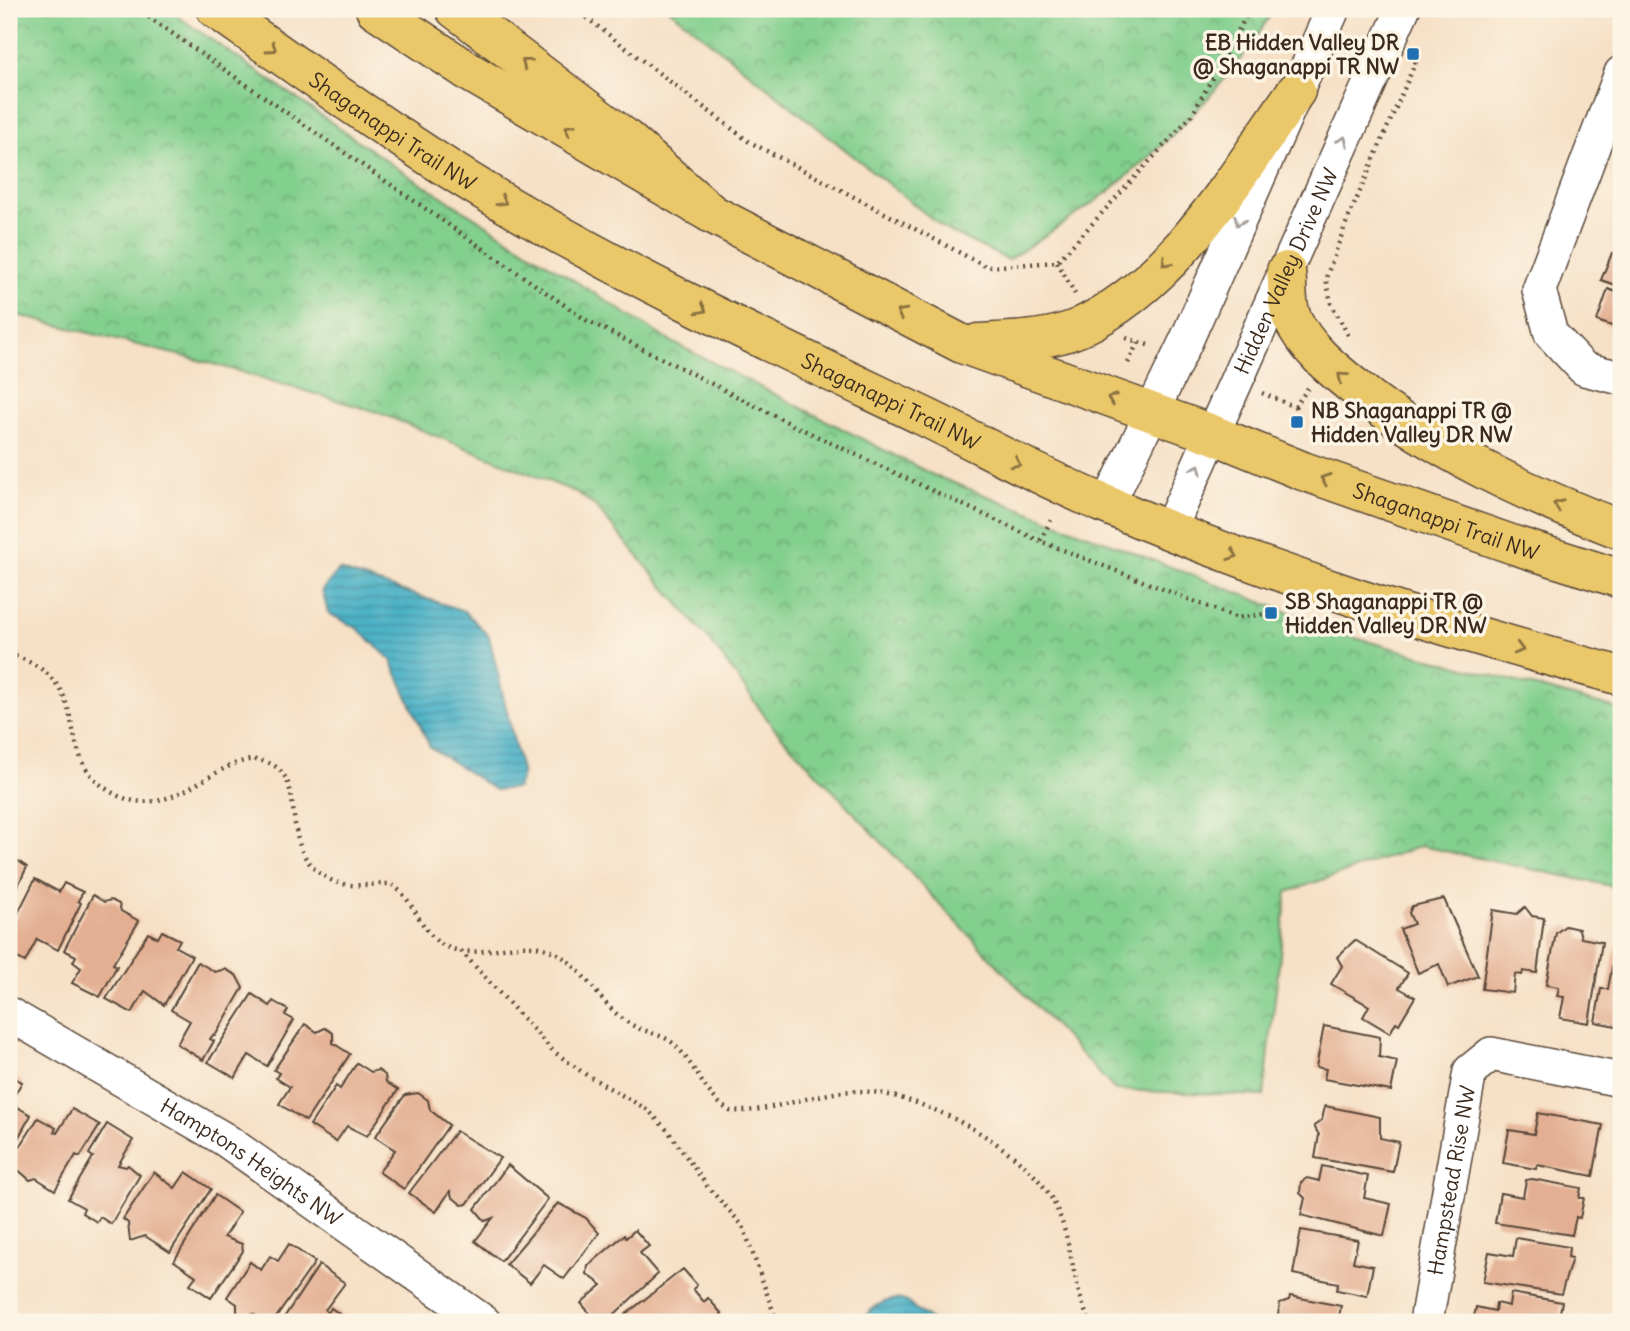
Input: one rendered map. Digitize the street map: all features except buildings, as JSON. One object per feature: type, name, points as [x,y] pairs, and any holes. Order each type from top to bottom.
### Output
[{"type":"main road","name":"Shaganappi Trail NW","points":[[216,9],[351,105],[519,210],[768,345],[1108,506],[1170,531],[1327,589],[1466,635],[1621,676]]},
{"type":"main road","name":"Shaganappi Trail NW","points":[[375,9],[471,73],[712,214],[962,344],[1212,434],[1303,471],[1514,545],[1621,579]]},
{"type":"main road","points":[[455,9],[625,138],[712,214]]},
{"type":"main road","points":[[962,344],[1025,341],[1076,329],[1141,288],[1186,242],[1296,91]]},
{"type":"main road","points":[[1286,271],[1291,316],[1310,348],[1383,410],[1424,438],[1485,473],[1540,499],[1621,530]]},
{"type":"street","points":[[1108,506],[1150,412],[1186,341],[1334,9]]},
{"type":"street","name":"Hidden Valley Drive NW","points":[[1170,531],[1403,9]]},
{"type":"street","points":[[1621,73],[1539,289],[1551,334],[1584,369],[1621,378]]},
{"type":"street","name":"Hamptons Heights NW","points":[[9,1014],[224,1139],[484,1322]]},
{"type":"street","name":"Hampstead Rise NW","points":[[1426,1322],[1470,1071],[1491,1054],[1621,1080]]},
{"type":"path","points":[[137,9],[586,320],[793,425],[1040,541],[1237,618],[1271,613]]},
{"type":"path","points":[[575,9],[748,141],[987,267],[1057,262],[1192,115],[1250,9]]},
{"type":"path","points":[[1344,343],[1348,335],[1331,303],[1326,278],[1422,47]]},
{"type":"path","points":[[1057,262],[1081,305]]},
{"type":"path","points":[[1115,334],[1163,351]]},
{"type":"path","points":[[1128,363],[1138,342]]},
{"type":"path","points":[[1251,388],[1295,407],[1297,422]]},
{"type":"path","points":[[1040,541],[1051,520]]},
{"type":"path","points":[[9,654],[34,664],[55,681],[69,706],[82,762],[104,788],[135,800],[166,799],[239,763],[253,759],[272,764],[291,790],[297,843],[310,865],[343,883],[362,886],[391,884],[403,894],[437,942],[461,951],[529,945],[569,962],[608,1006],[629,1024],[675,1044],[714,1100],[730,1111],[836,1092],[865,1091],[894,1095],[936,1109],[986,1136],[1027,1170],[1054,1203],[1081,1304],[1090,1322]]},
{"type":"path","points":[[461,951],[553,1051],[585,1074],[602,1081],[648,1110],[668,1131],[707,1186],[739,1218],[777,1322]]},
{"type":"green space","points":[[9,9],[167,9],[397,168],[668,340],[933,475],[1355,638],[1621,710],[1621,888],[1421,846],[1287,892],[1264,1096],[1115,1090],[773,727],[711,642],[596,507],[578,493],[377,412],[210,363],[9,313]]},
{"type":"green space","points":[[669,9],[1274,9],[1222,82],[1159,148],[1101,197],[1008,260],[946,230]]},
{"type":"water","points":[[339,570],[464,611],[489,636],[522,775],[517,788],[495,790],[430,747],[391,660],[357,628],[328,613],[322,590]]},
{"type":"water","points":[[896,1299],[905,1301],[933,1322],[861,1322],[876,1307]]},
{"type":"place","name":"EB Hidden Valley DR @ Shaganappi TR NW","points":[[1413,54]]},
{"type":"place","name":"NB Shaganappi TR @ Hidden Valley DR NW","points":[[1297,422]]},
{"type":"place","name":"SB Shaganappi TR @ Hidden Valley DR NW","points":[[1271,613]]}]
